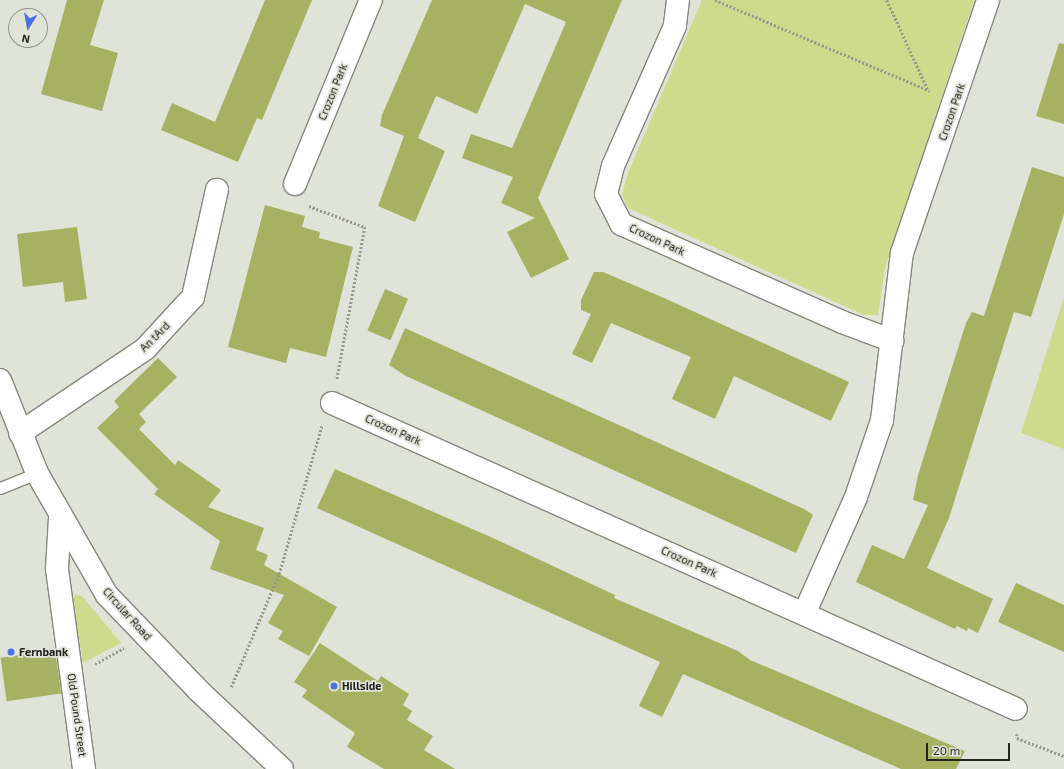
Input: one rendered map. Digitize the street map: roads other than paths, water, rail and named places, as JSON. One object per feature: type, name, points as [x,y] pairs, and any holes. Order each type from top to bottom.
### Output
[{"type":"street","name":"Crozon Park","points":[[295,184],[371,0]]},
{"type":"street","name":"Crozon Park","points":[[678,0],[675,26],[613,166],[606,194],[621,224],[842,322],[893,341]]},
{"type":"street","name":"Crozon Park","points":[[804,614],[856,496],[882,420],[893,341],[902,254],[955,102],[988,0]]},
{"type":"street","name":"An tArd","points":[[20,433],[145,349],[193,297],[217,190]]},
{"type":"street","name":"Circular Road","points":[[0,380],[37,473],[60,518],[107,595],[220,711],[282,769]]},
{"type":"street","name":"Crozon Park","points":[[332,403],[1016,709]]},
{"type":"street","name":"Old Pound Street","points":[[60,518],[57,569],[84,769]]},
{"type":"lane","points":[[0,488],[37,473]]},
{"type":"place","name":"Fernbank","points":[[11,652]]},
{"type":"place","name":"Hillside","points":[[334,686]]}]
